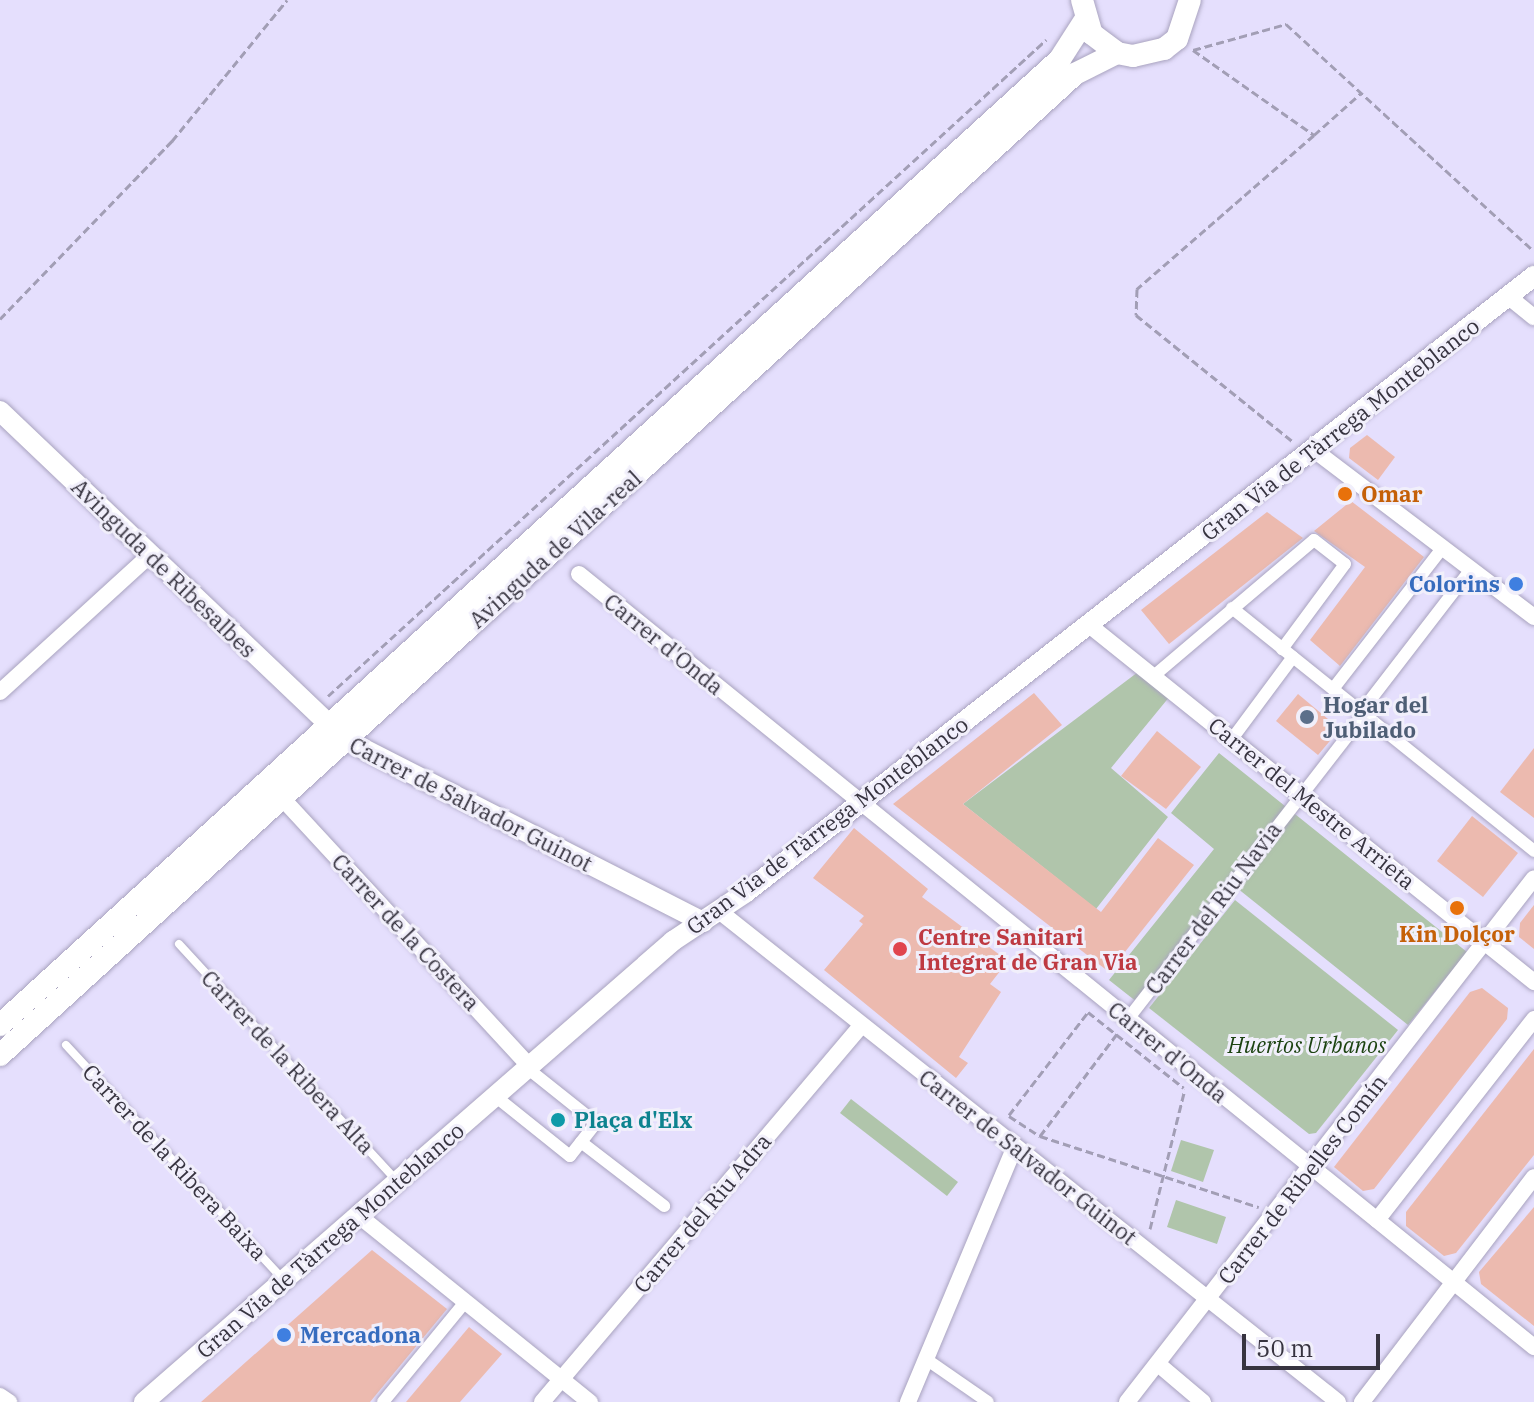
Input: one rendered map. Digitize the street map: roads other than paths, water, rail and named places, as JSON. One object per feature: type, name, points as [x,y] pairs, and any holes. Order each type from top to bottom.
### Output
[{"type":"main road","points":[[1084,10],[1092,34],[1117,53],[1149,55],[1185,45],[1190,0]]},
{"type":"main road","name":"Avinguda de Vila-real","points":[[0,1025],[320,718],[1060,59],[1084,10]]},
{"type":"main road","name":"Avinguda de Vila-real","points":[[0,1055],[1075,74],[1117,53]]},
{"type":"street","name":"Gran Via de Tàrrega Monteblanco","points":[[144,1402],[673,941],[711,916],[859,804],[1534,276]]},
{"type":"street","points":[[1509,297],[1534,317]]},
{"type":"street","name":"Avinguda de Ribesalbes","points":[[0,411],[320,718]]},
{"type":"street","points":[[1314,450],[1534,617]]},
{"type":"street","points":[[1156,674],[1314,540],[1345,564],[1282,649]]},
{"type":"street","points":[[1333,689],[1443,547]]},
{"type":"street","points":[[0,692],[150,555]]},
{"type":"street","name":"Carrer del Riu Navia","points":[[1128,1019],[1471,569]]},
{"type":"street","name":"Carrer d'Onda","points":[[579,574],[859,804],[1534,1347]]},
{"type":"street","points":[[1232,608],[1534,851]]},
{"type":"street","name":"Carrer del Mestre Arrieta","points":[[1089,625],[1156,674],[1534,982]]},
{"type":"street","points":[[1232,739],[1293,657]]},
{"type":"street","name":"Carrer de Salvador Guinot","points":[[320,718],[346,740],[711,916],[862,1025],[1338,1402]]},
{"type":"street","name":"Carrer de la Costera","points":[[282,798],[528,1067]]},
{"type":"street","name":"Carrer de Ribelles Comín","points":[[1127,1402],[1534,878]]},
{"type":"street","points":[[1377,1220],[1534,1019]]},
{"type":"street","name":"Carrer del Riu Adra","points":[[542,1402],[862,1025]]},
{"type":"street","points":[[495,1096],[570,1156],[596,1123],[528,1067]]},
{"type":"street","points":[[581,1142],[664,1206]]},
{"type":"street","points":[[908,1402],[1015,1146]]},
{"type":"street","points":[[1362,1402],[1534,1177]]},
{"type":"street","points":[[358,1215],[590,1402]]},
{"type":"street","points":[[383,1402],[465,1302]]},
{"type":"street","points":[[926,1359],[988,1402]]},
{"type":"street","points":[[1158,1364],[1203,1402]]},
{"type":"street","points":[[0,1396],[9,1402]]},
{"type":"lane","name":"Carrer de la Ribera Alta","points":[[179,944],[397,1181]]},
{"type":"lane","name":"Carrer de la Ribera Baixa","points":[[66,1045],[284,1279]]},
{"type":"place","name":"Omar","points":[[1345,494]]},
{"type":"place","name":"Colorins","points":[[1516,584]]},
{"type":"place","name":"Hogar del Jubilado","points":[[1307,717]]},
{"type":"place","name":"Kin Dolçor","points":[[1457,908]]},
{"type":"place","name":"Centre Sanitari Integrat de Gran Via","points":[[900,949]]},
{"type":"place","name":"Plaça d'Elx","points":[[558,1120]]},
{"type":"place","name":"Mercadona","points":[[284,1335]]},
{"type":"park label","name":"Huertos Urbanos","points":[[1307,1045]]}]
